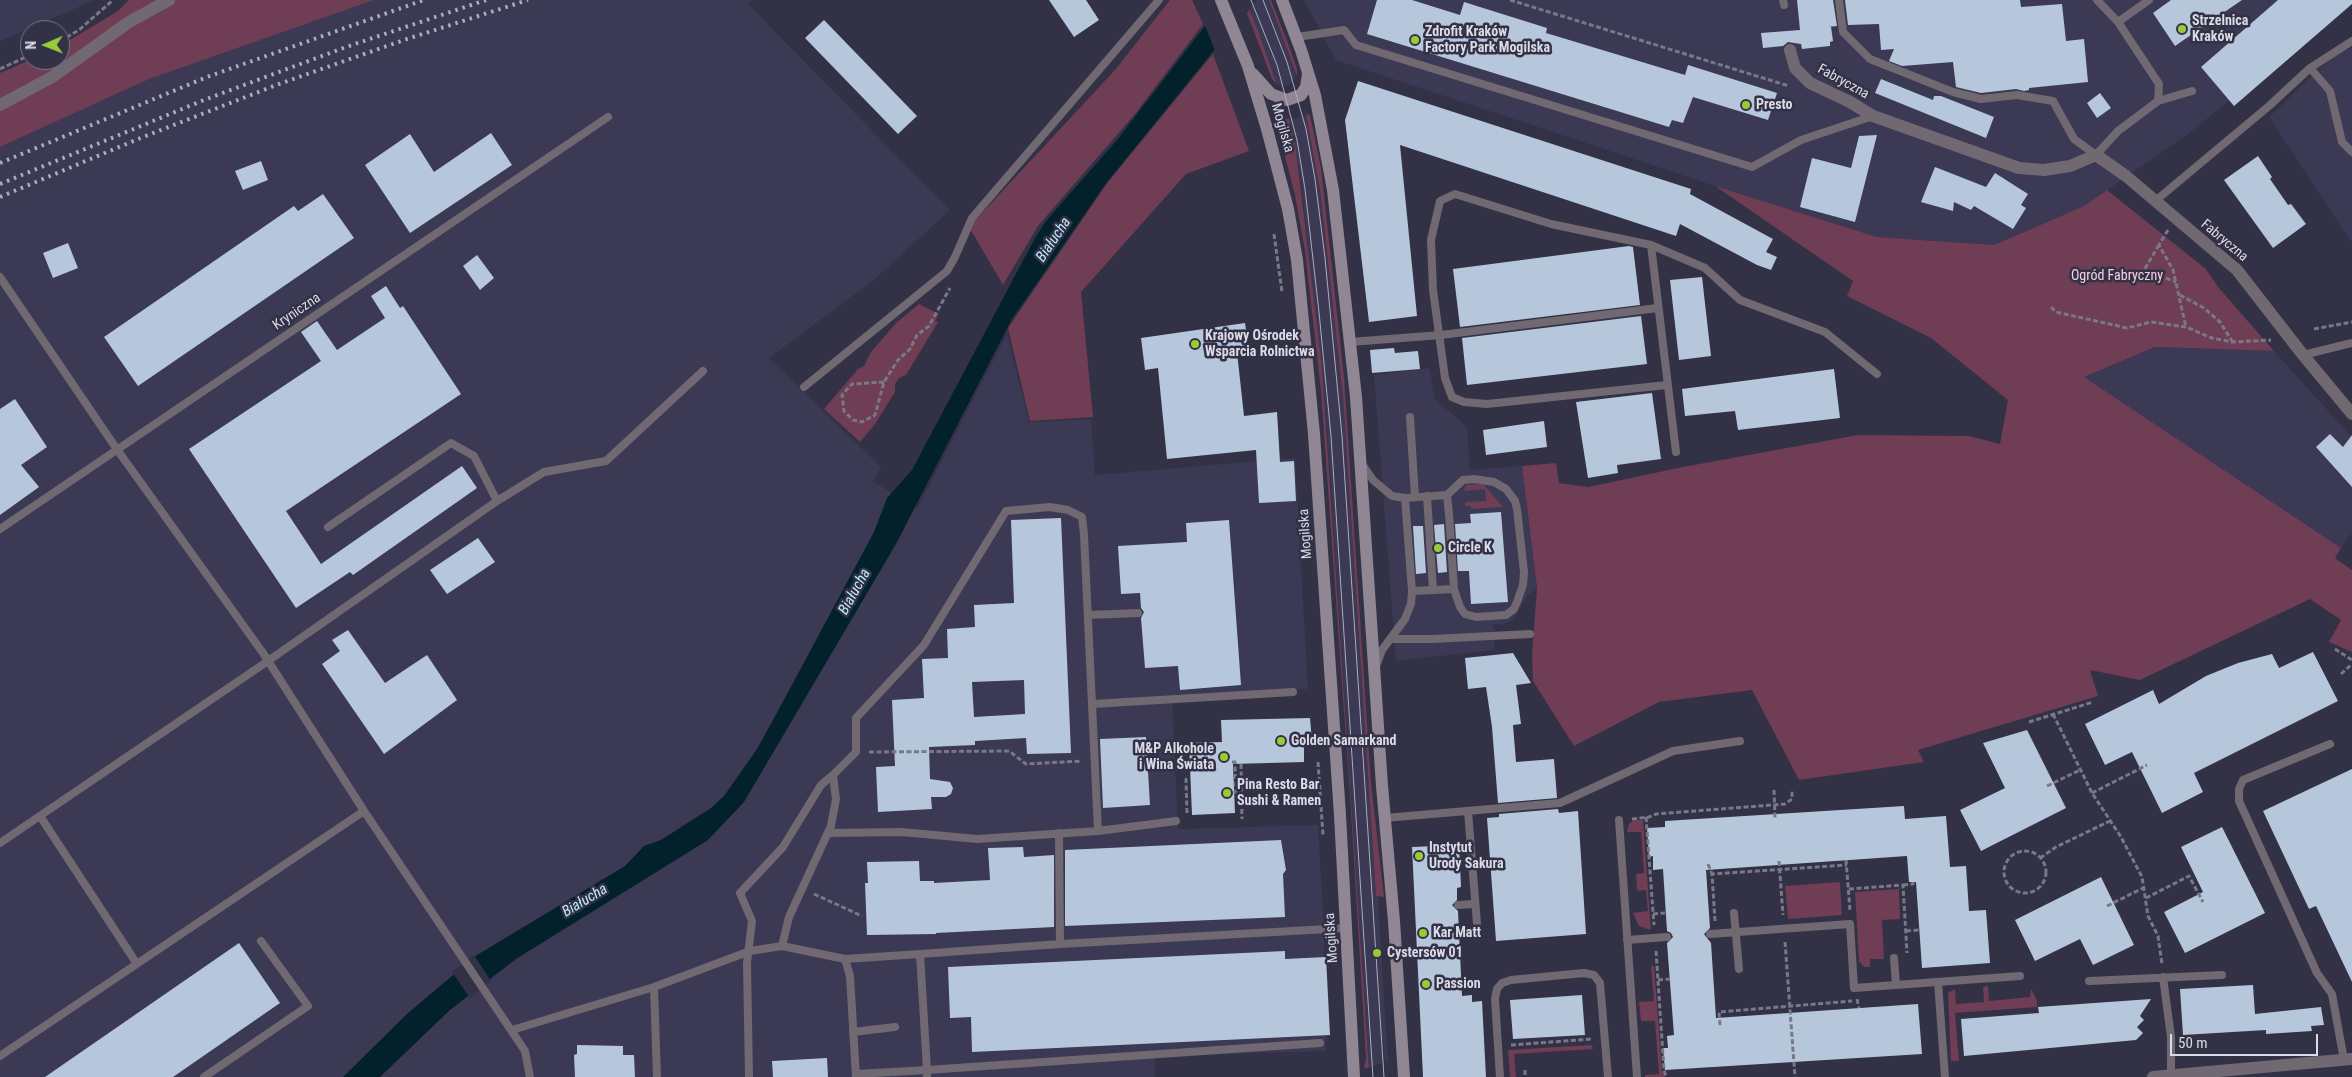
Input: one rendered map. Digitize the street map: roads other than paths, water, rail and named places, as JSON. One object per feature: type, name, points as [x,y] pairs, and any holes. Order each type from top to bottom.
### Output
[{"type":"main road","name":"Mogilska","points":[[1221,0],[1247,63],[1288,208],[1296,260],[1309,369],[1354,1077]]},
{"type":"main road","points":[[1286,3],[1307,65],[1328,154],[1350,342],[1360,458],[1374,676],[1393,905],[1404,1077]]},
{"type":"main road","points":[[1247,63],[1265,89],[1279,98],[1287,100],[1298,98],[1304,91],[1308,77],[1307,65]]},
{"type":"street","points":[[0,105],[52,77],[129,22],[169,0]]},
{"type":"street","name":"Fabryczna","points":[[1790,50],[1795,68],[1810,83],[1850,102],[1873,116],[2019,168],[2044,170],[2070,166],[2096,155],[2126,176],[2154,202],[2237,270],[2352,414]]},
{"type":"street","points":[[2153,1077],[2348,1059]]},
{"type":"lane","points":[[804,387],[946,271],[955,257],[972,218],[1159,0]]},
{"type":"lane","points":[[1839,0],[1843,32],[1870,59],[1953,92],[1981,99],[2017,95],[2053,101],[2074,139],[2096,155]]},
{"type":"lane","points":[[2097,0],[2118,22],[2159,84],[2158,101],[2192,92]]},
{"type":"lane","points":[[2118,22],[2149,0]]},
{"type":"lane","points":[[1297,37],[1344,30],[1356,45],[1752,167],[1801,140],[1873,116]]},
{"type":"lane","points":[[2154,202],[2269,106],[2310,68],[2352,41]]},
{"type":"lane","points":[[2310,68],[2330,90],[2342,142],[2352,152]]},
{"type":"lane","name":"Fabryczna","points":[[2096,155],[2118,131],[2158,101]]},
{"type":"lane","name":"Kryniczna","points":[[0,528],[608,117]]},
{"type":"lane","points":[[1667,385],[1487,404],[1464,402],[1452,398],[1445,378],[1441,335],[1433,290],[1431,240],[1440,201],[1455,194],[1551,224],[1651,245],[1705,268],[1740,300],[1825,332],[1877,374]]},
{"type":"lane","points":[[1651,245],[1676,452]]},
{"type":"lane","points":[[0,277],[116,448],[268,661],[446,936],[512,1030],[525,1051],[530,1077]]},
{"type":"lane","points":[[1350,342],[1441,335],[1658,308]]},
{"type":"lane","points":[[2303,355],[2352,343]]},
{"type":"lane","points":[[0,843],[268,661],[497,501],[544,472],[606,461],[702,371]]},
{"type":"lane","points":[[1410,417],[1415,497]]},
{"type":"lane","points":[[328,527],[451,443],[474,456],[497,501]]},
{"type":"lane","points":[[1360,458],[1369,475],[1381,488],[1392,496],[1405,498],[1447,495],[1463,480],[1486,480],[1506,489],[1515,501],[1517,509],[1524,572],[1523,586],[1517,602],[1514,609],[1506,615],[1476,617],[1465,614],[1460,607],[1454,589],[1447,495]]},
{"type":"lane","points":[[1427,496],[1433,590]]},
{"type":"lane","points":[[1374,676],[1382,650],[1399,629],[1409,612],[1412,592],[1405,498]]},
{"type":"lane","points":[[749,1077],[747,963],[750,951],[752,921],[740,893],[783,847],[821,785],[856,752],[856,718],[924,645],[1006,511],[1050,507],[1068,510],[1082,517],[1098,831]]},
{"type":"lane","points":[[1412,592],[1454,589]]},
{"type":"lane","points":[[1088,615],[1138,613]]},
{"type":"lane","points":[[1390,638],[1432,639],[1530,634]]},
{"type":"lane","points":[[1092,704],[1293,692]]},
{"type":"lane","points":[[1385,818],[1560,803],[1673,751],[1740,741]]},
{"type":"lane","points":[[2330,744],[2243,780],[2239,789],[2239,801],[2317,973],[2332,994],[2348,1059]]},
{"type":"lane","points":[[782,946],[789,917],[828,832],[836,799],[833,775]]},
{"type":"lane","points":[[0,1056],[364,811]]},
{"type":"lane","points":[[1468,811],[1477,924]]},
{"type":"lane","points":[[40,816],[137,964]]},
{"type":"lane","points":[[1619,820],[1637,1077]]},
{"type":"lane","points":[[828,832],[902,832],[977,839],[1098,831],[1176,821]]},
{"type":"lane","points":[[1059,833],[1060,944]]},
{"type":"lane","points":[[1458,905],[1475,904]]},
{"type":"lane","points":[[1734,913],[1739,969]]},
{"type":"lane","points":[[1713,934],[1850,924],[1854,988],[2020,976]]},
{"type":"lane","points":[[512,1030],[654,987],[750,951],[782,946],[845,959],[1060,944],[1346,928]]},
{"type":"lane","points":[[1627,940],[1667,937]]},
{"type":"lane","points":[[204,1077],[308,1006],[261,941]]},
{"type":"lane","points":[[920,954],[927,1073]]},
{"type":"lane","points":[[1894,958],[1896,985]]},
{"type":"lane","points":[[845,959],[850,976],[856,1076],[927,1073],[1320,1044]]},
{"type":"lane","points":[[1500,1077],[1495,999],[1497,989],[1502,983],[1584,973],[1594,976],[1600,983],[1608,1077]]},
{"type":"lane","points":[[2089,981],[2222,975]]},
{"type":"lane","points":[[2163,977],[2177,1076]]},
{"type":"lane","points":[[1938,982],[1945,1077]]},
{"type":"lane","points":[[654,987],[657,1077]]},
{"type":"lane","points":[[853,1032],[895,1027]]},
{"type":"water","name":"Białucha","points":[[1225,0],[1255,0],[1107,182],[1012,319],[896,544],[744,802],[708,840],[516,959],[450,1010],[380,1077],[343,1077],[408,1013],[477,955],[625,866],[644,846],[661,840],[711,808],[724,796],[757,749],[874,532],[887,498],[912,470],[1035,238],[1046,221],[1117,140]]},
{"type":"tram line","points":[[1251,0],[1277,65],[1297,140],[1305,189],[1319,312],[1331,436],[1373,1077]]},
{"type":"tram line","points":[[1263,0],[1287,62],[1306,129],[1315,179],[1325,258],[1342,436],[1384,1077]]},
{"type":"railway","points":[[0,163],[207,77],[424,0]]},
{"type":"railway","points":[[0,184],[204,100],[346,47],[486,0]]},
{"type":"railway","points":[[0,197],[143,137],[279,84],[407,39],[528,0]]},
{"type":"place","name":"Strzelnica Kraków","points":[[2182,29]]},
{"type":"place","name":"Zdrofit Kraków Factory Park Mogilska","points":[[1415,40]]},
{"type":"place","name":"Presto","points":[[1746,105]]},
{"type":"place","name":"Krajowy Ośrodek Wsparcia Rolnictwa","points":[[1195,344]]},
{"type":"place","name":"Circle K","points":[[1438,548]]},
{"type":"place","name":"Golden Samarkand","points":[[1281,741]]},
{"type":"place","name":"M&P Alkohole i Wina Świata","points":[[1224,757]]},
{"type":"place","name":"Pina Resto Bar Sushi & Ramen","points":[[1227,793]]},
{"type":"place","name":"Instytut Urody Sakura","points":[[1419,856]]},
{"type":"place","name":"Kar Matt","points":[[1423,933]]},
{"type":"place","name":"Cystersów 01","points":[[1377,953]]},
{"type":"place","name":"Passion","points":[[1426,984]]},
{"type":"park label","name":"Ogród Fabryczny","points":[[2117,276]]}]
